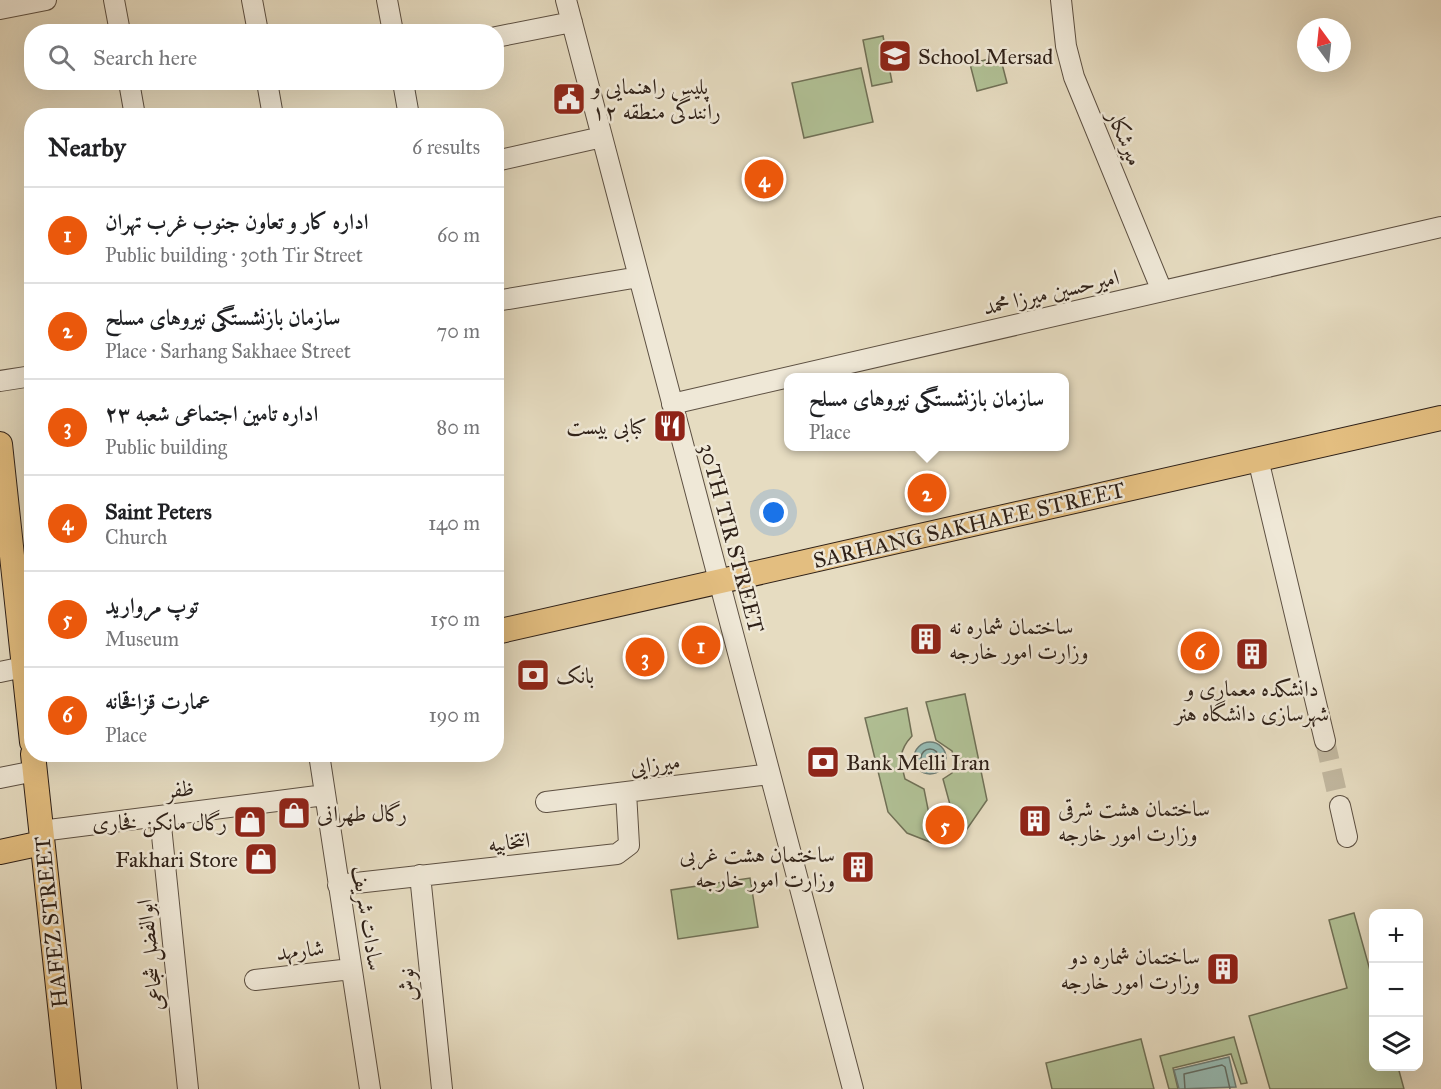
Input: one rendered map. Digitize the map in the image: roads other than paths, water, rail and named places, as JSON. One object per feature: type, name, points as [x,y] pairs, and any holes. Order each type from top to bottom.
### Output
[{"type":"main road","name":"SARHANG SAKHAEE STREET","points":[[504,630],[1441,418]]},
{"type":"main road","points":[[0,444],[7,571],[24,667]]},
{"type":"main road","name":"HAFEZ STREET","points":[[34,763],[69,1089]]},
{"type":"main road","points":[[0,852],[42,837]]},
{"type":"street","points":[[0,9],[46,0]]},
{"type":"street","points":[[114,0],[118,24]]},
{"type":"street","points":[[252,0],[256,24]]},
{"type":"street","points":[[387,0],[392,24]]},
{"type":"street","name":"30TH TIR STREET","points":[[566,0],[853,1089]]},
{"type":"street","name":"میرشکار","points":[[1061,0],[1066,46],[1074,77],[1162,291]]},
{"type":"street","points":[[504,35],[572,22]]},
{"type":"street","points":[[130,90],[134,108]]},
{"type":"street","points":[[268,90],[272,108]]},
{"type":"street","points":[[404,90],[408,108]]},
{"type":"street","points":[[504,159],[602,137]]},
{"type":"street","name":"امیرحسین میرزا محمد","points":[[806,373],[1441,227]]},
{"type":"street","points":[[504,299],[639,278]]},
{"type":"street","points":[[0,381],[24,377]]},
{"type":"street","name":"امیرحسین میرزا محمد","points":[[672,404],[784,378]]},
{"type":"street","points":[[1258,459],[1324,741]]},
{"type":"street","points":[[0,672],[24,667]]},
{"type":"street","name":"سادات شریف","points":[[320,762],[370,1089]]},
{"type":"street","points":[[0,778],[34,763]]},
{"type":"street","name":"میرزایی","points":[[546,802],[770,774]]},
{"type":"street","name":"انتخابیه","points":[[338,885],[617,854],[628,845],[626,792]]},
{"type":"street","name":"ظفر","points":[[42,837],[160,816],[325,795]]},
{"type":"street","points":[[1340,806],[1347,837]]},
{"type":"street","name":"ابوالفضل شجاعی","points":[[160,816],[188,1089]]},
{"type":"street","name":"نوش","points":[[420,875],[442,1089]]},
{"type":"street","name":"شارمهد","points":[[255,980],[351,969]]},
{"type":"water","points":[[930,742],[941,747],[946,758],[941,769],[930,774],[919,769],[914,758],[919,747]]},
{"type":"water","points":[[1229,1057],[1236,1087],[1179,1089],[1174,1070]]},
{"type":"tunnel","points":[[1325,741],[1340,806]]},
{"type":"place","name":"School Mersad","points":[[895,56]]},
{"type":"place","name":"پلیس راهنمایی و رانندگی منطقه ۱۲","points":[[569,99]]},
{"type":"place","name":"Saint Peters","points":[[764,179]]},
{"type":"place","name":"کبابی بیست","points":[[670,426]]},
{"type":"place","name":"سازمان بازنشستگی نیروهای مسلح","points":[[927,493]]},
{"type":"place","name":"ساختمان شماره نه وزارت امور خارجه","points":[[926,639]]},
{"type":"place","name":"اداره کار و تعاون جنوب غرب تهران","points":[[701,645]]},
{"type":"place","name":"عمارت قزاقخانه","points":[[1200,651]]},
{"type":"place","name":"دانشکده معماری و شهرسازی دانشگاه هنر","points":[[1252,654]]},
{"type":"place","name":"اداره تامین اجتماعی شعبه ۲۳","points":[[645,657]]},
{"type":"place","name":"بانک","points":[[533,675]]},
{"type":"place","name":"Bank Melli Iran","points":[[823,762]]},
{"type":"place","name":"رگال طهرانی","points":[[294,813]]},
{"type":"place","name":"ساختمان هشت شرقی وزارت امور خارجه","points":[[1035,821]]},
{"type":"place","name":"رگال مانکن فخاری","points":[[250,822]]},
{"type":"place","name":"توپ مروارید","points":[[945,825]]},
{"type":"place","name":"Fakhari Store","points":[[261,859]]},
{"type":"place","name":"ساختمان هشت غربی وزارت امور خارجه","points":[[858,867]]},
{"type":"place","name":"ساختمان شماره دو وزارت امور خارجه","points":[[1223,969]]}]
